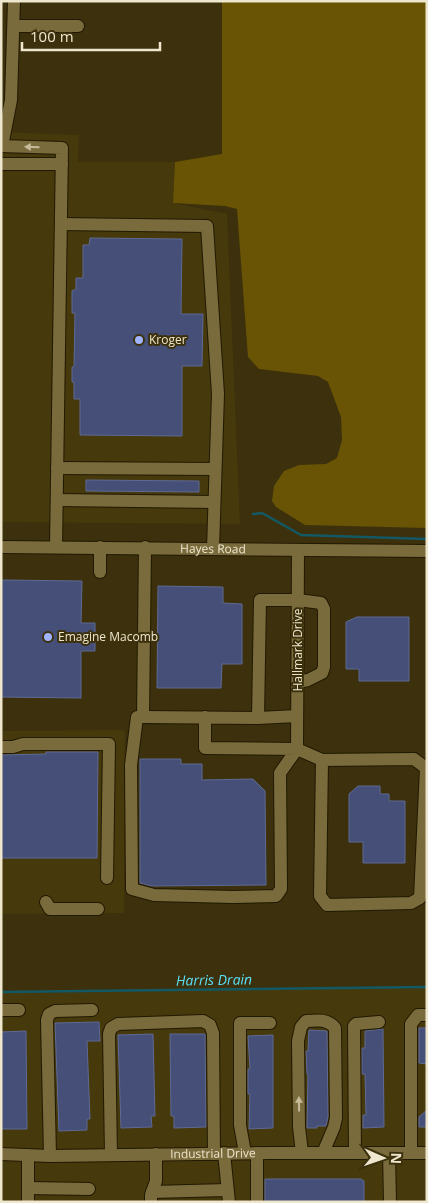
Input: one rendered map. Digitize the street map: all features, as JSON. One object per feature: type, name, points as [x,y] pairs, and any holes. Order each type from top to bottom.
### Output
[{"type":"street","points":[[14,1],[11,100],[1,146],[62,148],[56,546]]},
{"type":"street","points":[[14,26],[78,26]]},
{"type":"street","points":[[1,164],[62,164]]},
{"type":"street","points":[[61,224],[207,226],[218,394],[212,549]]},
{"type":"street","points":[[58,468],[215,469]]},
{"type":"street","points":[[57,500],[214,502]]},
{"type":"street","name":"Hayes Road","points":[[1,547],[146,547],[298,551],[427,550]]},
{"type":"street","points":[[100,547],[100,572]]},
{"type":"street","points":[[143,717],[146,547]]},
{"type":"street","name":"Hallmark Drive","points":[[297,749],[298,551]]},
{"type":"street","points":[[258,718],[260,600],[298,600],[322,603],[324,608],[324,667],[322,673],[308,680],[298,682]]},
{"type":"street","points":[[297,716],[258,718],[137,717],[131,765],[132,889],[154,896],[233,898],[276,896],[281,889],[282,879],[280,773],[297,749]]},
{"type":"street","points":[[205,717],[205,748],[297,749],[322,760],[414,759],[426,768],[420,898],[411,904],[327,905],[320,896],[322,760]]},
{"type":"street","points":[[1,748],[22,744],[109,744],[107,878]]},
{"type":"street","points":[[46,902],[50,909],[98,909]]},
{"type":"street","points":[[1,1010],[19,1010]]},
{"type":"street","points":[[50,1156],[47,1020],[50,1014],[55,1011],[92,1010]]},
{"type":"street","points":[[411,1153],[411,1024],[418,1015],[427,1015]]},
{"type":"street","points":[[302,1153],[299,1127],[298,1042],[302,1027],[306,1021],[314,1020],[327,1021],[335,1028],[336,1118],[323,1153]]},
{"type":"street","points":[[111,1155],[111,1028],[118,1024],[203,1021],[210,1025],[213,1033],[219,1153],[228,1196],[152,1197],[156,1182],[156,1154]]},
{"type":"street","points":[[355,1153],[354,1026],[356,1024],[379,1022]]},
{"type":"street","points":[[257,1202],[257,1177],[251,1153],[240,1125],[240,1023],[270,1023]]},
{"type":"street","name":"Industrial Drive","points":[[1,1154],[50,1156],[219,1153],[427,1153]]},
{"type":"street","points":[[390,1153],[390,1202]]},
{"type":"street","points":[[28,1155],[28,1202]]},
{"type":"street","points":[[28,1188],[89,1189]]},
{"type":"shaded area","points":[[222,1],[427,1],[427,528],[305,525],[276,507],[272,501],[274,486],[284,471],[299,465],[326,464],[337,458],[342,440],[341,417],[328,382],[318,376],[259,369],[248,357],[237,209],[225,206],[173,203],[175,162],[222,154]]},
{"type":"shaded area","points":[[1,132],[79,135],[78,162],[175,162],[173,203],[227,214],[240,524],[1,522]]},
{"type":"shaded area","points":[[125,730],[124,913],[1,914],[1,731]]},
{"type":"shaded area","points":[[427,988],[427,1202],[1,1202],[1,993]]},
{"type":"building","name":"Kroger","points":[[90,238],[182,239],[181,314],[203,314],[202,366],[182,366],[182,436],[80,435],[80,399],[74,399],[74,382],[72,382],[75,313],[72,313],[72,291],[76,289],[76,278],[83,278],[83,245],[89,245]]},
{"type":"building","points":[[86,480],[199,481],[199,492],[86,491]]},
{"type":"building","name":"Emagine Macomb","points":[[1,580],[82,581],[81,623],[95,623],[95,651],[81,651],[81,698],[1,697]]},
{"type":"building","points":[[158,586],[223,587],[223,603],[242,604],[242,664],[222,664],[221,688],[157,688]]},
{"type":"building","points":[[357,617],[409,617],[409,681],[359,681],[359,669],[346,669],[346,622]]},
{"type":"building","points":[[46,752],[98,752],[97,858],[1,858],[1,755],[46,754]]},
{"type":"building","points":[[140,759],[181,759],[181,764],[202,764],[202,780],[253,779],[265,791],[266,885],[152,886],[140,883]]},
{"type":"building","points":[[358,786],[380,786],[380,794],[389,794],[389,801],[405,801],[405,863],[363,863],[363,842],[349,842],[349,794]]},
{"type":"building","points":[[99,1022],[100,1041],[87,1041],[90,1119],[87,1119],[87,1130],[59,1131],[55,1023]]},
{"type":"building","points":[[419,1028],[427,1028],[427,1064],[419,1063]]},
{"type":"building","points":[[383,1029],[384,1127],[363,1128],[363,1115],[366,1115],[365,1074],[362,1074],[362,1048],[365,1048],[365,1031]]},
{"type":"building","points":[[309,1030],[327,1031],[328,1117],[326,1126],[317,1126],[317,1128],[307,1128],[308,1074],[306,1051],[308,1051]]},
{"type":"building","points":[[26,1031],[27,1129],[1,1129],[1,1032]]},
{"type":"building","points":[[153,1034],[155,1116],[151,1116],[152,1127],[121,1128],[118,1035]]},
{"type":"building","points":[[170,1034],[205,1034],[206,1127],[174,1128],[174,1116],[171,1116]]},
{"type":"building","points":[[273,1035],[273,1128],[249,1129],[250,1094],[248,1094],[248,1069],[250,1069],[248,1036]]},
{"type":"building","points":[[427,1110],[427,1127],[419,1127],[419,1117]]},
{"type":"building","points":[[265,1179],[361,1179],[364,1181],[364,1202],[265,1202]]},
{"type":"waterway","points":[[253,514],[262,513],[301,535],[427,539]]},
{"type":"waterway","name":"Harris Drain","points":[[1,992],[427,987]]},
{"type":"place","name":"Kroger","points":[[139,340]]},
{"type":"place","name":"Emagine Macomb","points":[[48,637]]}]
